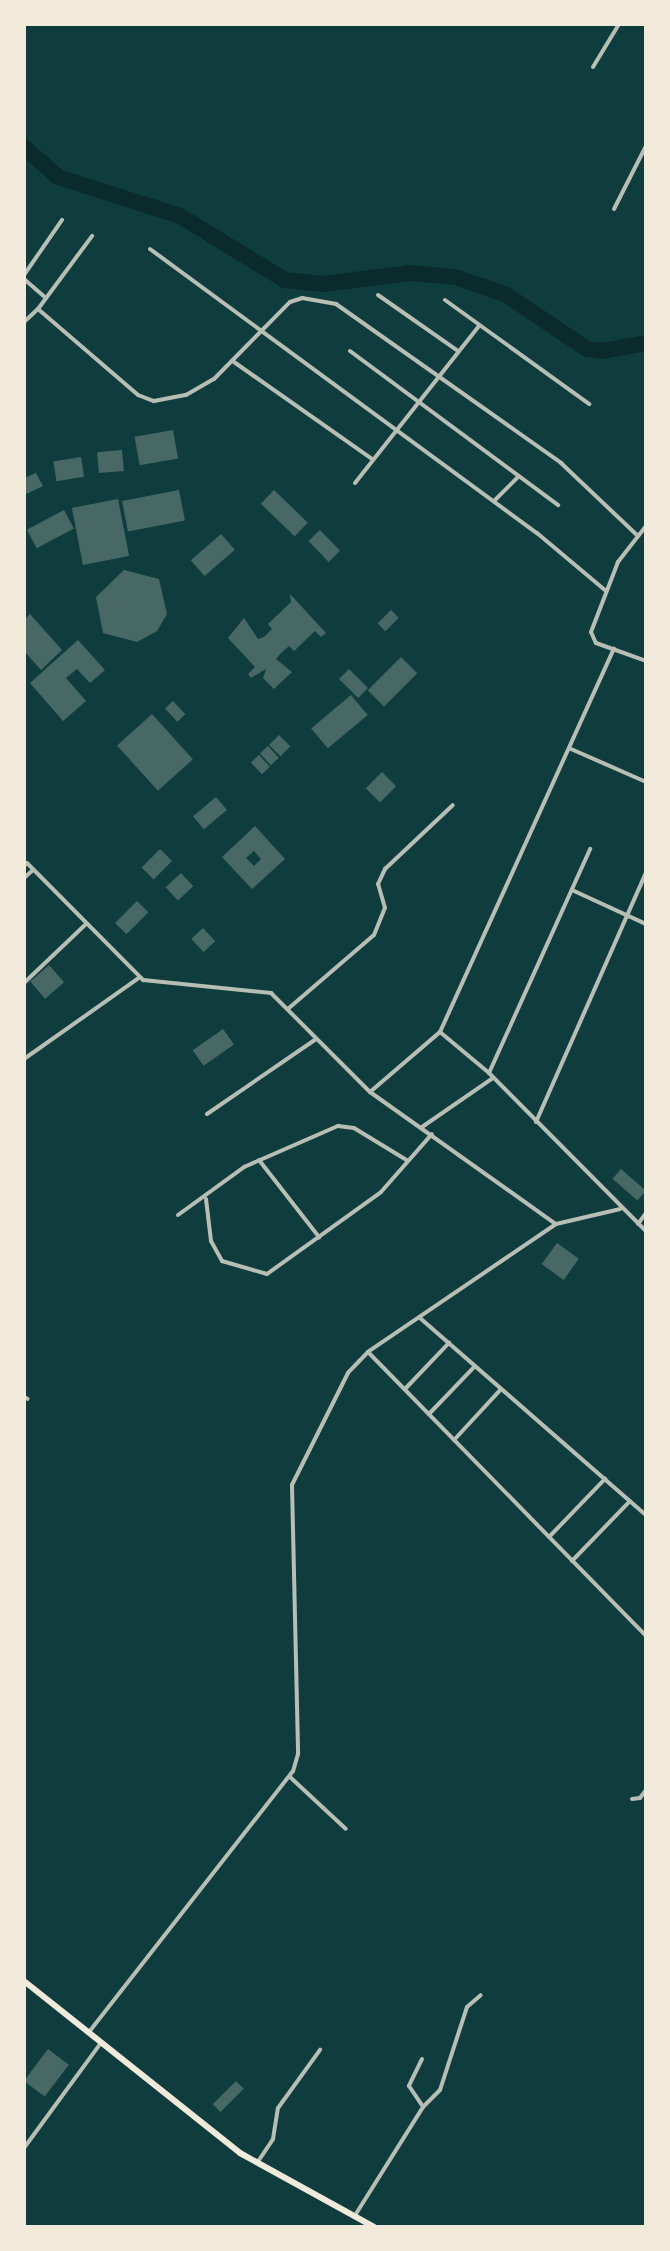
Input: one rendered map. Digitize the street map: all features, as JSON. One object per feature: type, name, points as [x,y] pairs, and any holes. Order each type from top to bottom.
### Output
[{"type":"main road","points":[[24,1981],[87,2034],[257,2163],[374,2227]]},
{"type":"street","points":[[593,67],[619,24]]},
{"type":"street","points":[[614,209],[646,146]]},
{"type":"street","points":[[46,298],[24,277],[62,220]]},
{"type":"street","points":[[24,322],[38,309],[92,236]]},
{"type":"street","points":[[150,249],[263,335],[494,501],[605,590]]},
{"type":"street","points":[[378,295],[458,351]]},
{"type":"street","points":[[38,309],[147,400],[198,390],[234,362],[296,299],[336,304],[561,463],[637,535]]},
{"type":"street","points":[[445,300],[589,404]]},
{"type":"street","points":[[355,483],[394,429],[479,326]]},
{"type":"street","points":[[350,351],[558,505]]},
{"type":"street","points":[[234,362],[372,459]]},
{"type":"street","points":[[494,501],[519,476]]},
{"type":"street","points":[[646,526],[637,535],[605,590],[591,637],[646,661]]},
{"type":"street","points":[[370,1092],[440,1032],[614,649]]},
{"type":"street","points":[[570,749],[646,782]]},
{"type":"street","points":[[289,1008],[374,935],[385,908],[378,884],[385,869],[453,805]]},
{"type":"street","points":[[489,1073],[590,849]]},
{"type":"street","points":[[26,865],[139,978],[163,985],[262,989],[289,1008],[370,1092],[556,1224]]},
{"type":"street","points":[[24,878],[33,870]]},
{"type":"street","points":[[536,1122],[646,873]]},
{"type":"street","points":[[572,890],[646,924]]},
{"type":"street","points":[[24,983],[86,924]]},
{"type":"street","points":[[24,1059],[139,978]]},
{"type":"street","points":[[440,1032],[489,1073],[620,1209],[646,1231]]},
{"type":"street","points":[[207,1114],[316,1039]]},
{"type":"street","points":[[422,1127],[493,1077]]},
{"type":"street","points":[[178,1215],[206,1199],[259,1160],[347,1125],[408,1161]]},
{"type":"street","points":[[206,1199],[215,1251],[235,1269],[267,1274],[381,1192],[432,1134]]},
{"type":"street","points":[[259,1160],[319,1237]]},
{"type":"street","points":[[87,2034],[290,1777],[298,1754],[292,1485],[348,1373],[368,1352],[556,1224],[620,1209]]},
{"type":"street","points":[[638,1224],[646,1213]]},
{"type":"street","points":[[420,1318],[646,1515]]},
{"type":"street","points":[[405,1389],[449,1343]]},
{"type":"street","points":[[368,1352],[646,1636]]},
{"type":"street","points":[[429,1414],[475,1366]]},
{"type":"street","points":[[454,1440],[501,1389]]},
{"type":"street","points":[[549,1537],[605,1479]]},
{"type":"street","points":[[572,1561],[630,1501]]},
{"type":"street","points":[[290,1777],[346,1829]]},
{"type":"street","points":[[632,1799],[640,1798],[646,1790]]},
{"type":"street","points":[[354,2217],[423,2107],[440,2090],[467,2007],[481,1995]]},
{"type":"street","points":[[24,2148],[100,2044]]},
{"type":"street","points":[[257,2163],[273,2139],[278,2108],[320,2050]]},
{"type":"street","points":[[422,2059],[409,2086],[423,2107]]},
{"type":"building","points":[[173,430],[178,459],[140,465],[135,437]]},
{"type":"building","points":[[122,450],[124,471],[99,473],[97,452]]},
{"type":"building","points":[[81,457],[84,477],[56,481],[53,461]]},
{"type":"building","points":[[36,473],[43,486],[24,495],[24,478]]},
{"type":"building","points":[[179,490],[185,520],[128,531],[122,501]]},
{"type":"building","points":[[274,490],[308,523],[295,536],[261,504]]},
{"type":"building","points":[[118,499],[129,556],[83,565],[72,508]]},
{"type":"building","points":[[64,510],[74,529],[37,548],[27,530]]},
{"type":"building","points":[[320,530],[340,551],[329,562],[308,541]]},
{"type":"building","points":[[221,534],[235,550],[205,576],[191,560]]},
{"type":"building","points":[[124,570],[159,579],[167,614],[157,631],[137,642],[103,633],[96,597]]},
{"type":"building","points":[[290,594],[326,633],[321,637],[315,631],[294,651],[289,646],[280,654],[276,659],[292,672],[274,689],[263,678],[266,669],[251,678],[248,674],[255,667],[228,638],[244,618],[258,639],[264,637],[272,629],[268,624],[291,602]]},
{"type":"building","points":[[391,610],[399,618],[385,631],[378,623]]},
{"type":"building","points":[[30,614],[62,650],[41,670],[24,651],[24,620]]},
{"type":"building","points":[[78,640],[105,670],[90,683],[77,669],[66,678],[86,701],[63,721],[30,683]]},
{"type":"building","points":[[401,657],[417,673],[384,706],[368,690]]},
{"type":"building","points":[[349,669],[368,688],[358,698],[339,679]]},
{"type":"building","points":[[351,695],[368,715],[328,748],[311,728]]},
{"type":"building","points":[[173,701],[185,714],[177,722],[165,709]]},
{"type":"building","points":[[152,714],[193,759],[158,791],[117,745]]},
{"type":"building","points":[[279,735],[290,746],[280,756],[269,745]]},
{"type":"building","points":[[268,746],[279,758],[271,765],[260,754]]},
{"type":"building","points":[[259,755],[270,767],[262,774],[251,763]]},
{"type":"building","points":[[382,772],[396,786],[380,802],[366,788]]},
{"type":"building","points":[[216,797],[227,810],[204,829],[193,816]]},
{"type":"building","points":[[255,826],[285,859],[252,889],[222,857]],"holes":[[[254,851],[261,859],[254,866],[246,858]]]},
{"type":"building","points":[[160,849],[172,861],[154,879],[142,867]]},
{"type":"building","points":[[181,873],[193,886],[178,900],[166,887]]},
{"type":"building","points":[[137,901],[148,912],[126,934],[115,923]]},
{"type":"building","points":[[203,928],[215,941],[204,952],[191,939]]},
{"type":"building","points":[[49,965],[64,982],[45,999],[30,981]]},
{"type":"building","points":[[223,1029],[234,1045],[204,1066],[193,1050]]},
{"type":"building","points":[[621,1169],[646,1191],[637,1200],[612,1179]]},
{"type":"building","points":[[557,1243],[579,1259],[564,1280],[542,1264]]},
{"type":"building","points":[[48,2049],[69,2065],[45,2097],[24,2081]]},
{"type":"building","points":[[236,2081],[244,2089],[220,2112],[213,2104]]},
{"type":"waterway","points":[[24,147],[58,177],[180,216],[285,280],[323,284],[410,273],[455,277],[505,294],[587,349],[603,351],[646,343]]}]
